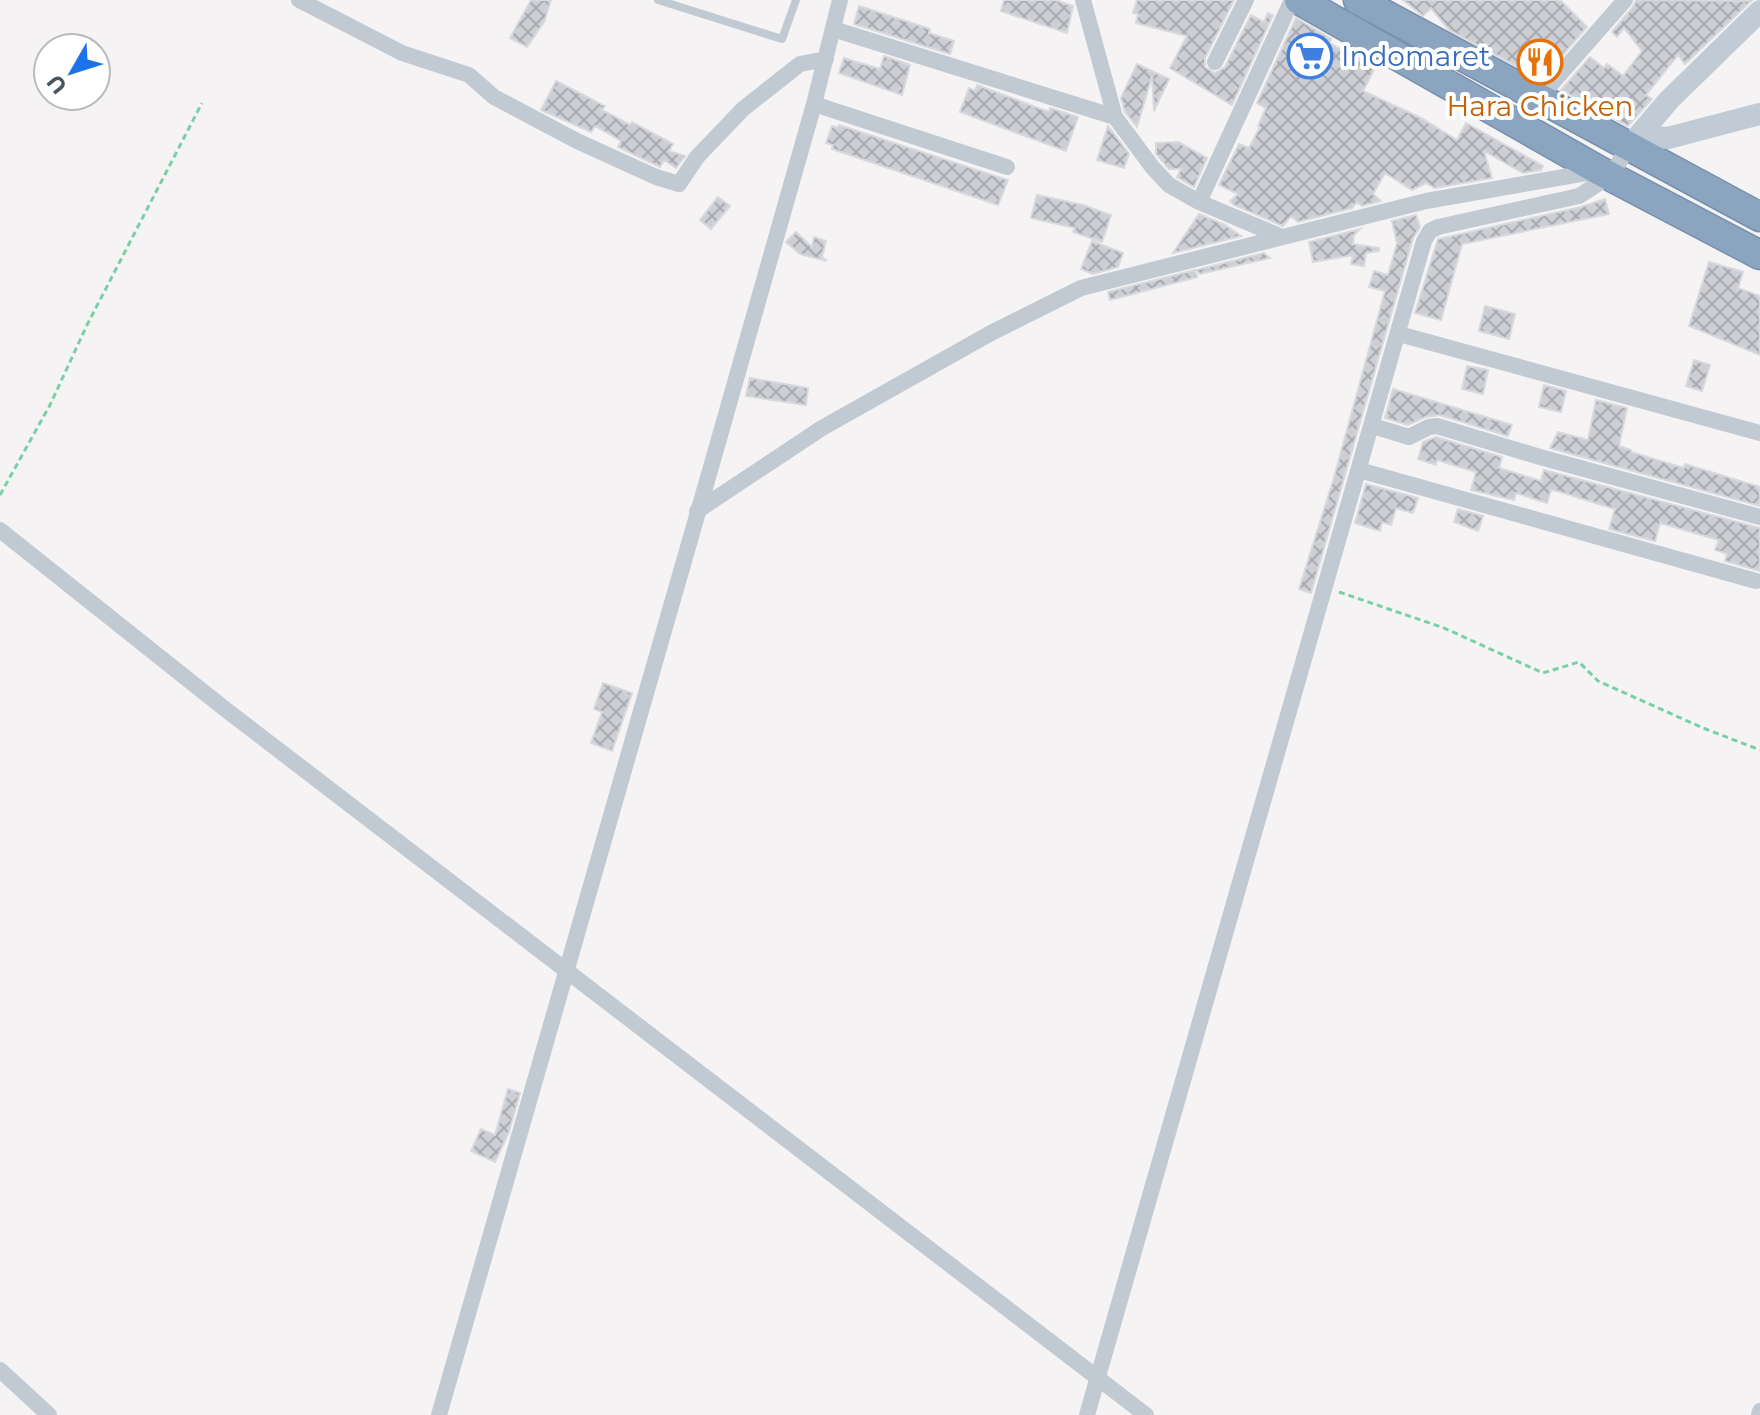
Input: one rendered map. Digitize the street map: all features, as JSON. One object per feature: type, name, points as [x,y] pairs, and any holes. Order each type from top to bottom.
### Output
[{"type":"highway","points":[[1299,0],[1605,174],[1760,255]]},
{"type":"highway","points":[[1358,0],[1539,98],[1633,142],[1760,217]]},
{"type":"street","points":[[299,0],[402,53],[469,75],[494,97],[563,134],[656,177],[679,184],[697,157],[743,109],[800,64],[826,59]]},
{"type":"street","points":[[439,1415],[814,104],[840,0]]},
{"type":"street","points":[[1083,0],[1115,117],[1169,185],[1199,202],[1282,237]]},
{"type":"street","points":[[1215,62],[1246,0]]},
{"type":"street","points":[[1199,202],[1292,0]]},
{"type":"street","points":[[1539,98],[1625,0]]},
{"type":"street","points":[[1087,1415],[1424,241],[1430,231],[1438,227],[1579,196],[1605,174],[1669,100],[1760,11]]},
{"type":"street","points":[[833,29],[1115,117]]},
{"type":"street","points":[[814,104],[1007,167]]},
{"type":"street","points":[[1633,142],[1668,138],[1760,114]]},
{"type":"street","points":[[697,511],[822,428],[991,333],[1081,288],[1426,201],[1605,174]]},
{"type":"street","points":[[1426,201],[1430,231]]},
{"type":"street","points":[[1399,334],[1760,433]]},
{"type":"street","points":[[1373,426],[1409,437],[1437,426],[1760,517]]},
{"type":"street","points":[[1359,470],[1756,581]]},
{"type":"street","points":[[0,530],[225,709],[1146,1415]]},
{"type":"street","points":[[0,1370],[49,1415]]},
{"type":"lane","points":[[658,0],[782,39],[796,0]]},
{"type":"path","points":[[0,495],[50,405],[87,325],[202,103]]},
{"type":"path","points":[[1325,587],[1444,628],[1543,673],[1579,662],[1598,681],[1760,750]]},
{"type":"building","points":[[531,0],[551,0],[544,22],[527,47],[510,38]]},
{"type":"building","points":[[1004,0],[1055,0],[1073,6],[1067,33],[1001,11]]},
{"type":"building","points":[[1137,0],[1234,0],[1205,58],[1205,67],[1215,73],[1225,67],[1251,15],[1264,22],[1268,13],[1273,15],[1232,105],[1170,68],[1187,36],[1136,23],[1138,14],[1133,13]]},
{"type":"building","points":[[1403,0],[1560,0],[1587,27],[1544,76],[1525,58],[1518,67],[1449,30],[1431,8],[1423,16]]},
{"type":"building","points":[[1636,0],[1751,1],[1685,64],[1678,55],[1646,95],[1652,99],[1628,126],[1561,90],[1590,57],[1604,68],[1607,64],[1623,76],[1642,51],[1624,28],[1617,37],[1612,32]]},
{"type":"building","points":[[859,6],[930,29],[929,33],[954,41],[950,54],[854,24]]},
{"type":"building","points":[[1296,18],[1331,39],[1329,43],[1359,59],[1361,55],[1377,64],[1363,91],[1421,118],[1457,140],[1466,123],[1543,166],[1541,170],[1523,173],[1484,151],[1492,178],[1435,188],[1426,183],[1412,190],[1385,173],[1373,194],[1381,201],[1362,206],[1357,202],[1352,208],[1298,222],[1291,216],[1283,226],[1234,205],[1230,201],[1238,194],[1219,185],[1239,144],[1249,148],[1260,127],[1266,108],[1257,103]]},
{"type":"building","points":[[884,56],[910,65],[902,95],[839,73],[844,58],[880,69]]},
{"type":"building","points":[[1137,64],[1169,79],[1154,111],[1152,76],[1137,127],[1125,112],[1121,98]]},
{"type":"building","points":[[556,81],[605,106],[602,110],[673,144],[669,151],[685,156],[676,168],[664,160],[660,167],[618,147],[621,141],[595,126],[591,132],[541,110]]},
{"type":"building","points":[[977,85],[1049,112],[1050,108],[1078,117],[1066,151],[960,112],[969,88],[975,91]]},
{"type":"building","points":[[839,125],[1008,180],[998,205],[832,149],[833,145],[826,143],[832,126],[838,128]]},
{"type":"building","points":[[1108,126],[1129,154],[1124,168],[1097,160]]},
{"type":"building","points":[[1178,142],[1207,158],[1194,187],[1177,177],[1181,169],[1169,169],[1156,154],[1156,143]]},
{"type":"building","points":[[1037,195],[1111,215],[1102,242],[1073,232],[1075,228],[1031,218]]},
{"type":"building","points":[[718,197],[730,206],[711,229],[700,220]]},
{"type":"building","points":[[1605,199],[1609,214],[1462,244],[1441,320],[1415,313],[1438,239]]},
{"type":"building","points":[[1199,214],[1225,225],[1241,236],[1173,253]]},
{"type":"building","points":[[1416,215],[1420,227],[1413,238],[1311,593],[1299,589],[1333,481],[1385,291],[1369,287],[1374,271],[1388,275],[1397,243],[1392,221]]},
{"type":"building","points":[[1360,229],[1354,235],[1353,244],[1379,248],[1379,251],[1366,253],[1364,266],[1351,264],[1353,255],[1313,262],[1309,242]]},
{"type":"building","points":[[796,232],[812,247],[814,237],[826,241],[822,257],[827,261],[800,254],[786,242]]},
{"type":"building","points":[[1092,241],[1123,253],[1118,267],[1093,274],[1081,269]]},
{"type":"building","points":[[1264,253],[1270,258],[1200,274],[1196,270]]},
{"type":"building","points":[[1709,262],[1743,272],[1738,288],[1760,296],[1760,355],[1689,326]]},
{"type":"building","points":[[1195,270],[1197,277],[1110,300],[1108,292]]},
{"type":"building","points":[[1485,306],[1515,314],[1509,339],[1479,331]]},
{"type":"building","points":[[1694,360],[1710,365],[1702,391],[1686,386]]},
{"type":"building","points":[[1467,366],[1488,370],[1483,394],[1462,389]]},
{"type":"building","points":[[750,378],[808,388],[806,405],[746,396]]},
{"type":"building","points":[[1544,385],[1566,391],[1561,412],[1539,407]]},
{"type":"building","points":[[1393,389],[1512,425],[1508,436],[1440,415],[1425,417],[1408,425],[1385,418]]},
{"type":"building","points":[[1596,400],[1627,408],[1619,446],[1684,468],[1685,464],[1760,487],[1760,506],[1550,448],[1558,432],[1588,440]]},
{"type":"building","points":[[1436,437],[1502,457],[1499,468],[1541,481],[1544,470],[1760,528],[1760,571],[1725,561],[1727,554],[1715,550],[1719,540],[1660,523],[1655,541],[1609,529],[1615,509],[1557,491],[1551,490],[1547,503],[1516,493],[1514,500],[1471,490],[1476,472],[1437,460],[1436,465],[1418,459],[1423,442]]},
{"type":"building","points":[[1366,484],[1418,498],[1413,513],[1396,508],[1391,525],[1382,522],[1380,531],[1355,523]]},
{"type":"building","points":[[1458,509],[1483,516],[1478,531],[1454,522]]},
{"type":"building","points":[[603,683],[632,693],[612,751],[591,743],[602,712],[594,709]]},
{"type":"building","points":[[508,1089],[520,1093],[509,1132],[495,1162],[471,1151],[481,1129],[495,1135]]},
{"type":"place","name":"Indomaret","points":[[1310,56]]},
{"type":"place","name":"Hara Chicken","points":[[1540,62]]}]
